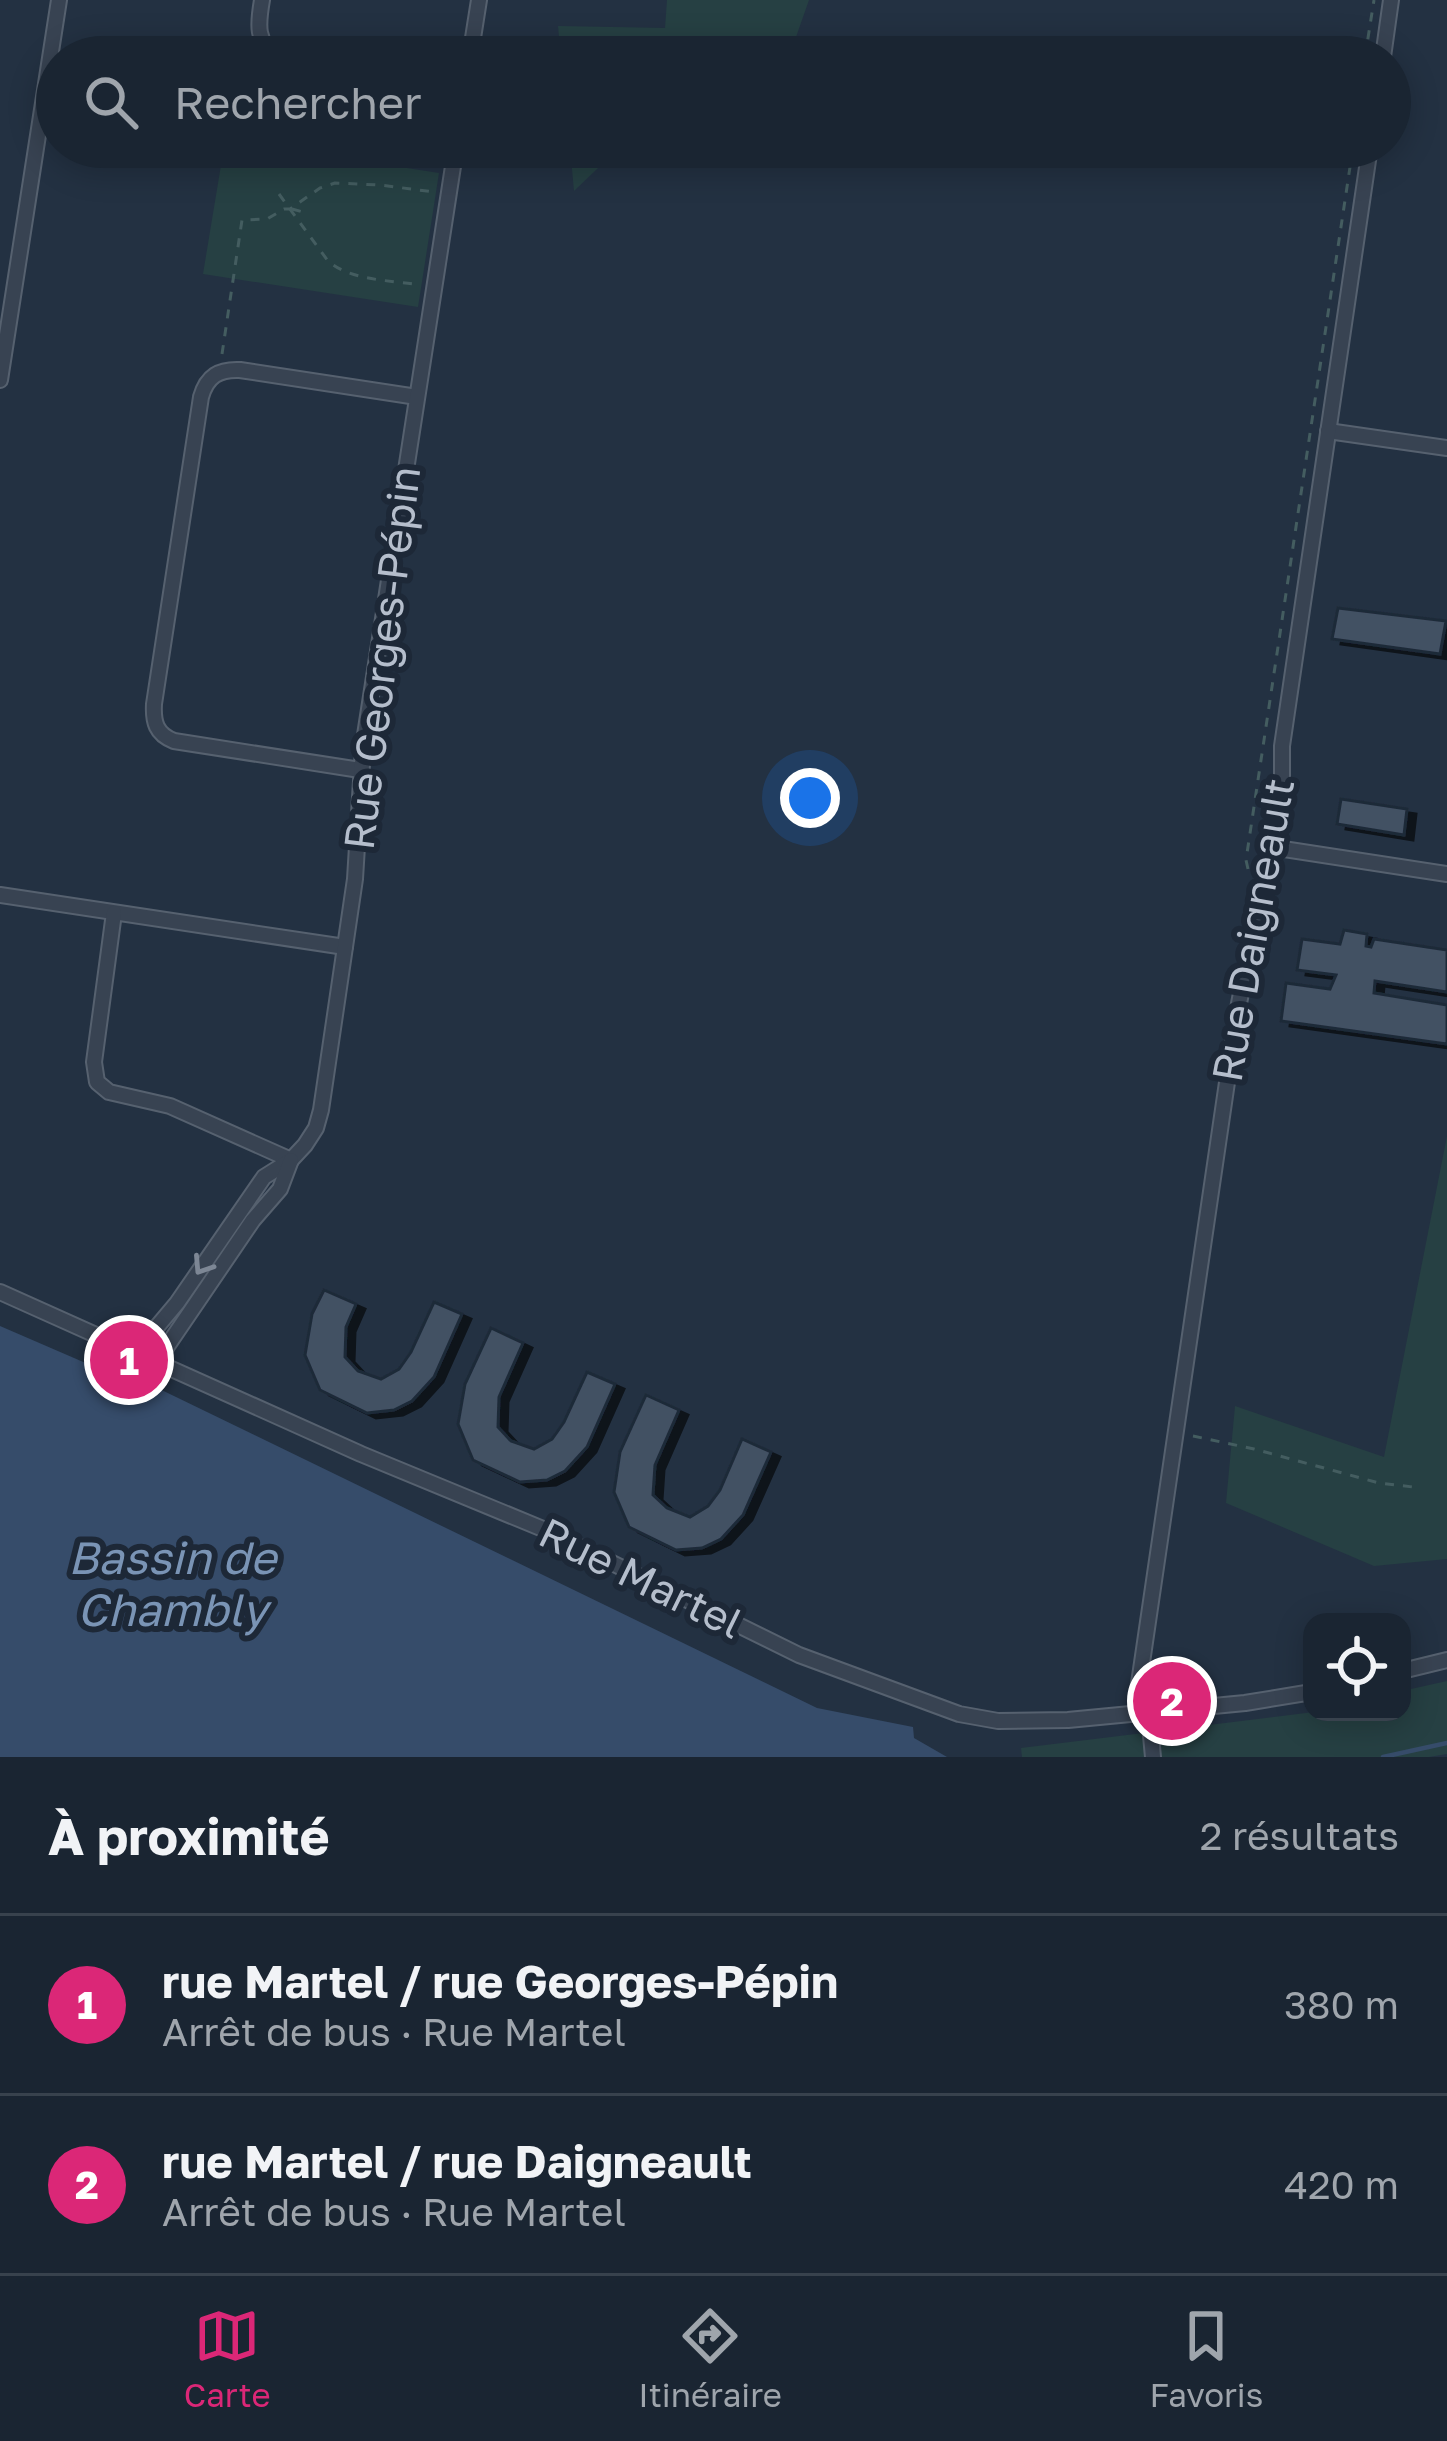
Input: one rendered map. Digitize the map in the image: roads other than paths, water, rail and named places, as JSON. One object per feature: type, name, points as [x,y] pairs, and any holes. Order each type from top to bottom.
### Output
[{"type":"street","points":[[53,36],[59,0]]},
{"type":"street","points":[[260,36],[262,0]]},
{"type":"street","points":[[473,36],[478,0]]},
{"type":"street","points":[[1386,36],[1391,0]]},
{"type":"street","points":[[0,380],[36,148]]},
{"type":"street","name":"Rue Georges-Pépin","points":[[139,1353],[264,1178],[291,1160],[311,1137],[322,1110],[357,853],[360,770],[453,168]]},
{"type":"street","name":"Rue Daigneault","points":[[1153,1756],[1150,1725],[1138,1690],[1231,1051],[1282,778],[1282,746],[1367,168]]},
{"type":"street","points":[[360,770],[174,742],[155,725],[154,704],[201,397],[211,377],[240,370],[416,398]]},
{"type":"street","points":[[1328,431],[1447,448]]},
{"type":"street","points":[[1270,847],[1447,874]]},
{"type":"street","points":[[0,895],[345,947]]},
{"type":"street","points":[[114,914],[94,1062],[100,1086],[115,1095],[178,1108],[291,1160]]},
{"type":"street","name":"Rue Georges-Pépin","points":[[157,1361],[253,1220],[280,1189],[291,1160]]},
{"type":"street","name":"Rue Martel","points":[[0,1292],[345,1448],[543,1529],[800,1655],[959,1714],[998,1721],[1049,1721],[1303,1693]]},
{"type":"street","points":[[1411,1669],[1447,1660]]},
{"type":"water","name":"Bassin de Chambly","points":[[0,1326],[118,1377],[143,1381],[817,1708],[913,1727],[914,1738],[947,1757],[0,1757]]},
{"type":"waterway","points":[[1383,1757],[1447,1743]]},
{"type":"place","name":"rue Martel / rue Georges-Pépin","points":[[129,1360]]},
{"type":"place","name":"rue Martel / rue Daigneault","points":[[1172,1701]]}]
